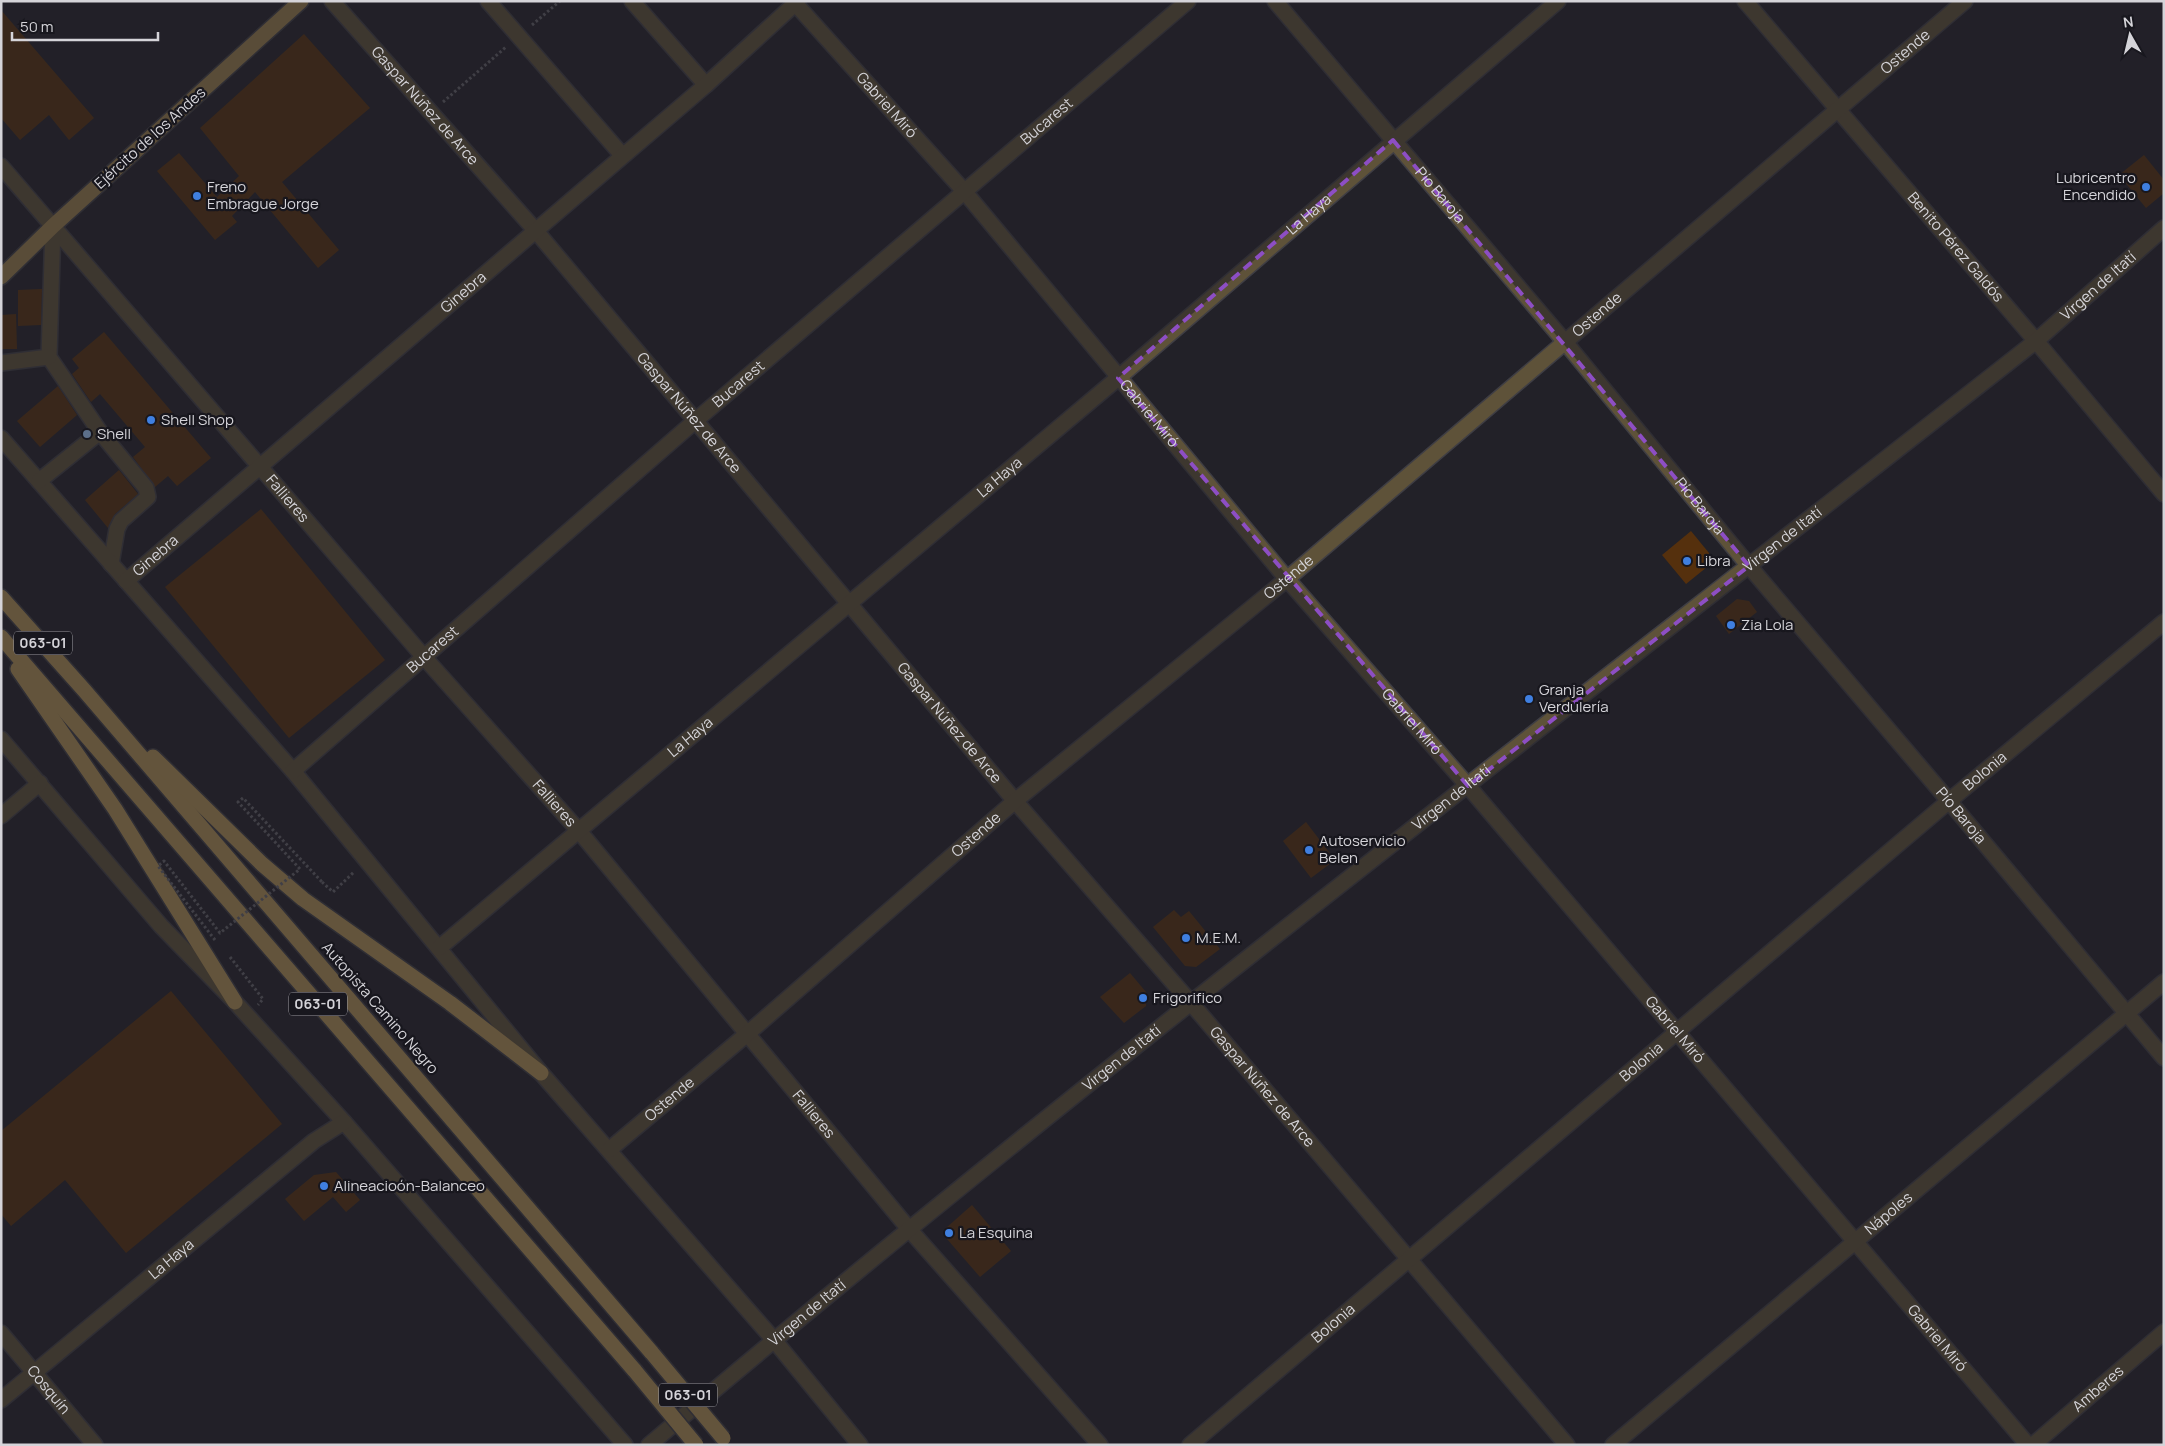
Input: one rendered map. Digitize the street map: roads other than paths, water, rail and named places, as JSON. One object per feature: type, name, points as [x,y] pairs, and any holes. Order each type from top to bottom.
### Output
[{"type":"highway","name":"Autopista Camino Negro","points":[[1,597],[84,690],[726,1441]]},
{"type":"highway","name":"063-01","points":[[1,637],[635,1371],[696,1445]]},
{"type":"highway","points":[[1,645],[115,809],[235,1002]]},
{"type":"highway","points":[[84,690],[262,864],[303,899],[450,1003],[541,1073]]},
{"type":"main road","name":"Ejército de los Andes","points":[[1,277],[53,226],[301,1]]},
{"type":"street","name":"Gaspar Núñez de Arce","points":[[332,1],[536,231],[1015,801],[1191,1002],[1567,1445]]},
{"type":"street","points":[[488,1],[622,155]]},
{"type":"street","points":[[632,1],[706,84]]},
{"type":"street","name":"Bucarest","points":[[292,771],[695,421],[1188,1]]},
{"type":"street","name":"Pío Baroja","points":[[1275,1],[1565,342],[1749,566],[2164,1058]]},
{"type":"street","name":"La Haya","points":[[440,948],[1118,378],[1393,140],[1558,1]]},
{"type":"street","name":"Benito Pérez Galdós","points":[[1745,1],[2036,341],[2164,494]]},
{"type":"street","name":"Ostende","points":[[609,1150],[747,1034],[1015,801],[1288,579],[1965,1]]},
{"type":"street","name":"Ginebra","points":[[126,581],[706,84],[795,2]]},
{"type":"street","name":"Gabriel Miró","points":[[795,2],[964,191],[1118,378],[1288,579],[1468,786],[1677,1033],[1856,1240],[2028,1445]]},
{"type":"street","name":"Fallieres","points":[[1,166],[423,656],[579,831],[909,1229],[1100,1445]]},
{"type":"street","points":[[53,226],[49,357],[100,432],[146,488],[148,497],[121,521],[117,529],[111,564]]},
{"type":"street","name":"Virgen de Itatí","points":[[650,1445],[909,1229],[1191,1002],[2036,341],[2164,228]]},
{"type":"street","points":[[1,362],[49,357]]},
{"type":"street","points":[[39,481],[100,432]]},
{"type":"street","points":[[1,438],[292,771],[365,861],[440,948],[541,1073],[774,1340],[860,1445]]},
{"type":"street","name":"Bolonia","points":[[1190,1445],[1949,801],[2164,622]]},
{"type":"street","points":[[1,738],[161,926],[235,1002],[344,1122],[625,1445]]},
{"type":"street","points":[[1,816],[40,783]]},
{"type":"street","name":"Nápoles","points":[[1613,1445],[2164,982]]},
{"type":"street","name":"La Haya","points":[[1,1400],[314,1142],[344,1122]]},
{"type":"street","name":"Amberes","points":[[2032,1445],[2164,1332]]},
{"type":"street","name":"Cosquín","points":[[1,1333],[96,1445]]},
{"type":"place","name":"Lubricentro Encendido","points":[[2146,187]]},
{"type":"place","name":"Freno Embrague Jorge","points":[[197,196]]},
{"type":"place","name":"Shell Shop","points":[[151,420]]},
{"type":"place","name":"Shell","points":[[87,434]]},
{"type":"place","name":"Libra","points":[[1687,561]]},
{"type":"place","name":"Zia Lola","points":[[1731,625]]},
{"type":"place","name":"Granja Verdulería","points":[[1529,699]]},
{"type":"place","name":"Autoservicio Belen","points":[[1309,850]]},
{"type":"place","name":"M.E.M.","points":[[1186,938]]},
{"type":"place","name":"Frigorifico","points":[[1143,998]]},
{"type":"place","name":"Alineacioón-Balanceo","points":[[324,1186]]},
{"type":"place","name":"La Esquina","points":[[949,1233]]}]
